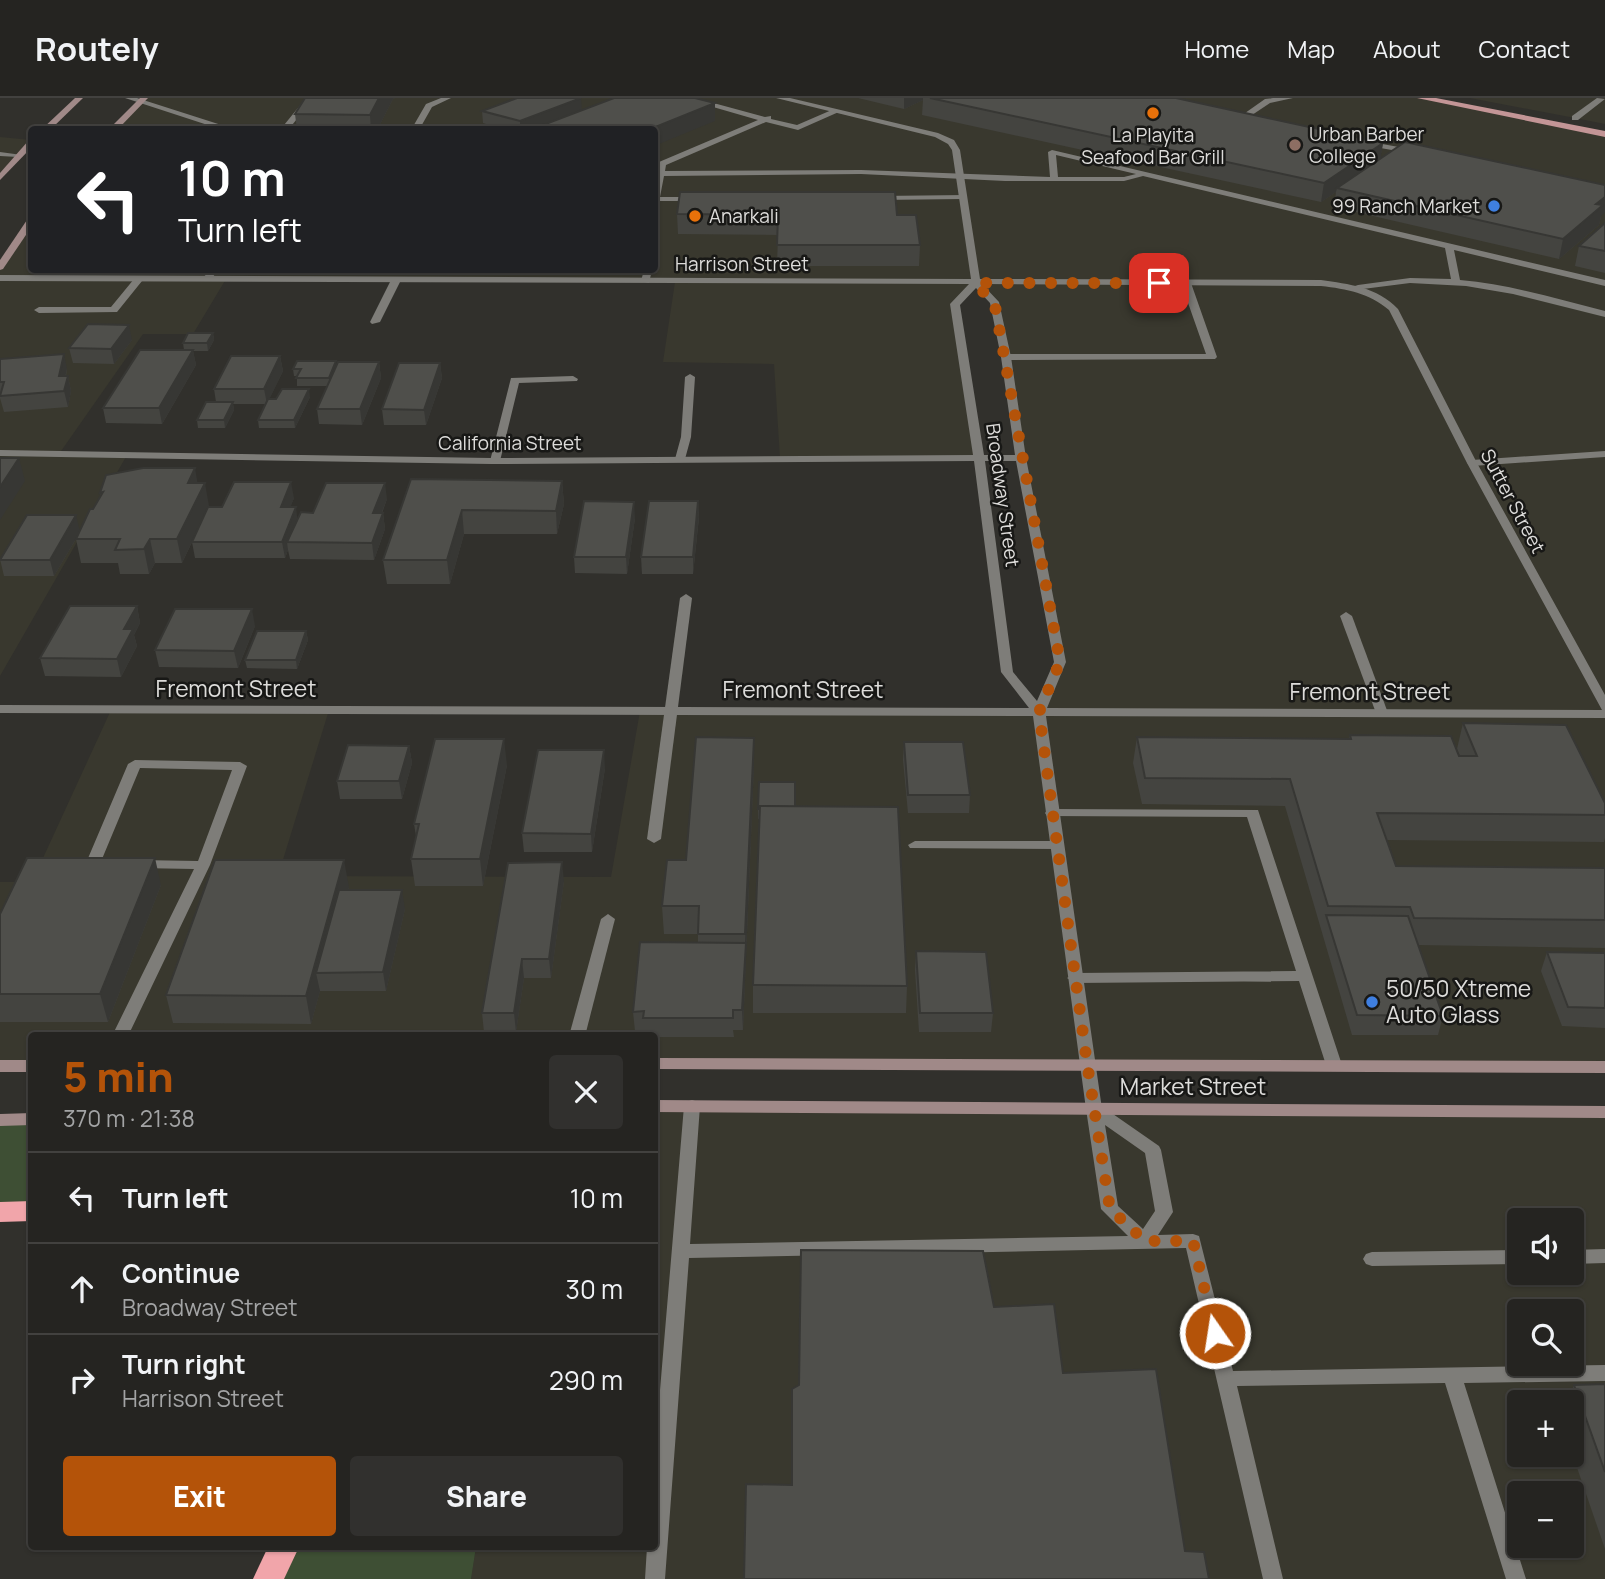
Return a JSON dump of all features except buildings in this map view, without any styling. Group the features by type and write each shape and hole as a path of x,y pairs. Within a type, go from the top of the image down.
{"highway":[{"path":"0,1212 28,1212"},
{"path":"268,1579 282,1550"}],"main road":[{"path":"49,126 79,98"},
{"path":"1422,98 1605,134"},
{"path":"1470,98 1605,124"},
{"path":"116,126 143,100"},
{"path":"0,178 28,146"},
{"path":"0,267 28,225"},
{"name":"Market Street","path":"658,1063 1087,1063 1605,1068"},
{"path":"0,1066 28,1066"},
{"name":"Market Street","path":"658,1106 1605,1112"},
{"path":"0,1120 28,1119"}],"street":[{"path":"129,98 143,100 221,126"},
{"path":"287,126 310,98"},
{"path":"417,126 429,106 447,98"},
{"path":"686,98 798,128 837,111"},
{"path":"780,98 837,111"},
{"path":"1267,123 1237,117 1268,100 1289,98"},
{"path":"1575,118 1602,98"},
{"name":"Broadway Street","path":"837,111 938,135 956,150 976,283 994,302 1006,357 1021,458 1060,662 1039,712 1007,673 979,458 955,303 976,283"},
{"path":"658,172 662,164 768,118"},
{"path":"1358,141 1424,154"},
{"path":"1054,178 1052,152 1605,283"},
{"path":"0,154 18,155"},
{"path":"658,174 861,172 1124,179 1145,175"},
{"path":"871,198 962,197"},
{"path":"658,199 709,199"},
{"path":"1449,247 1456,282"},
{"path":"207,279 212,273"},
{"path":"646,281 647,273"},
{"name":"Harrison Street","path":"0,278 137,281 396,279 1321,283 1358,288 1378,295 1393,309"},
{"path":"375,322 396,279"},
{"path":"1358,288 1416,280 1456,282 1498,288 1605,314"},
{"path":"39,310 114,310 137,281"},
{"path":"1006,357 1212,356 1186,283"},
{"name":"Sutter Street","path":"1393,309 1472,463 1605,707"},
{"path":"680,459 685,437 690,376"},
{"path":"495,461 515,380 573,379"},
{"name":"California Street","path":"0,453 495,461 1021,458"},
{"path":"1472,463 1605,454"},
{"path":"654,839 686,598"},
{"path":"1346,616 1382,713"},
{"name":"Fremont Street","path":"0,709 1605,714"},
{"path":"1039,712 1087,1063 1110,1209 1145,1241"},
{"path":"122,1032 203,865 240,766 135,764 93,863 203,865"},
{"path":"1052,813 1252,813 1334,1065"},
{"path":"915,845 1057,845"},
{"path":"578,1032 608,919"},
{"path":"1075,978 1305,976"},
{"path":"658,1540 692,1106"},
{"path":"1094,1109 1153,1150 1164,1212 1145,1241"},
{"path":"680,1251 1193,1241 1273,1579"},
{"path":"1584,1257 1605,1256"},
{"path":"1372,1259 1507,1257"},
{"path":"1226,1378 1605,1373"},
{"path":"1452,1375 1516,1579"},
{"path":"655,1579 657,1550"}],"shaded area":[{"path":"144,98 1431,98 1605,132 1605,1067 658,1063 658,1032 28,1032 28,1066 0,1066 0,882 32,882 111,710 329,710 278,876 611,877 640,711 1039,711 1060,662 994,302 976,283 955,304 979,458 780,458 774,364 663,362 675,282 226,279 193,334 143,334 59,454 127,455 0,676 0,267 28,224 28,273 658,273 658,126 115,126"},
{"path":"1470,98 1605,98 1605,124 1575,118"},
{"path":"0,137 28,140 28,144 0,178"},
{"path":"658,1106 1605,1112 1605,1579 471,1579 476,1550 658,1550"}],"green space":[{"path":"28,1119 28,1211 0,1212 0,1120"},
{"path":"282,1550 476,1550 471,1579 268,1579"}],"place":[{"name":"La Playita Seafood Bar Grill","path":"1153,113"},
{"name":"Urban Barber College","path":"1295,145"},
{"name":"99 Ranch Market","path":"1494,206"},
{"name":"Anarkali","path":"695,216"},
{"name":"50/50 Xtreme Auto Glass","path":"1372,1002"}],"route":[{"path":"1159,283 976,283 995,306 1060,662 1039,712 1087,1063 1110,1209 1145,1241 1193,1241 1215,1333"}]}
